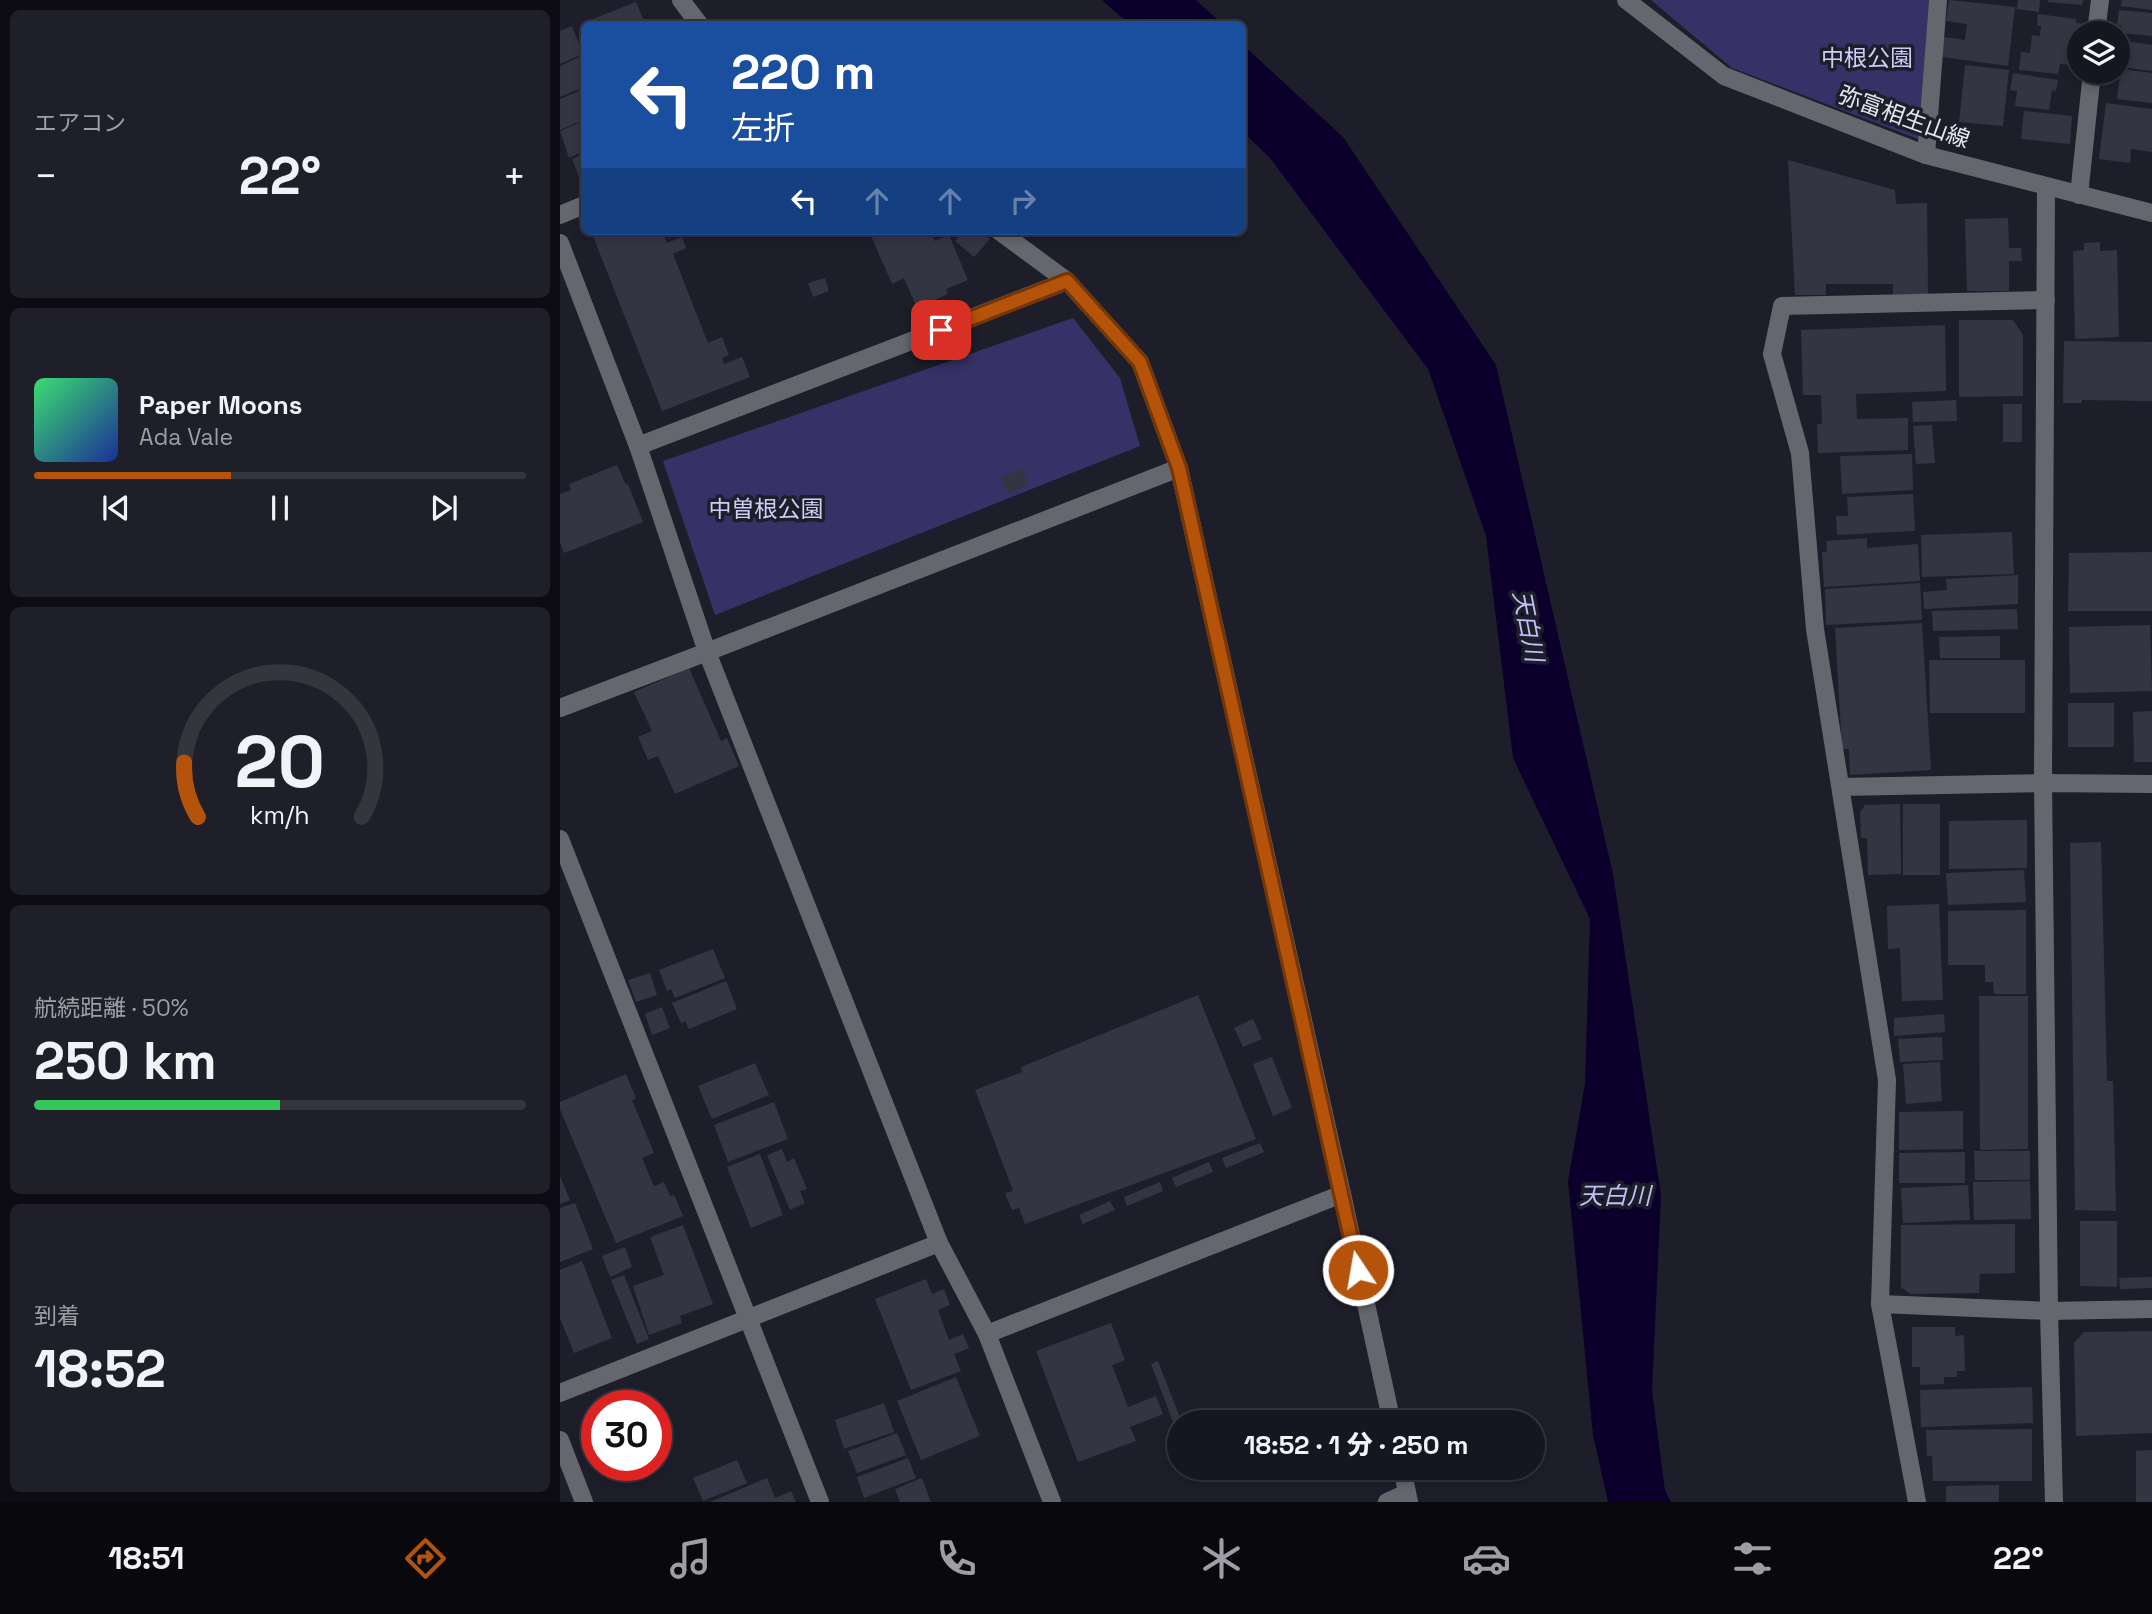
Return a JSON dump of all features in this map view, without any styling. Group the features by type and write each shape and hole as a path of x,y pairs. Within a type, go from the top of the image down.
{"street":[{"path":"681,0 697,21"},
{"name":"弥富相生山線","path":"1626,0 1724,76 1926,155 2152,214"},
{"path":"1926,155 1938,0"},
{"path":"2097,21 2100,0"},
{"path":"2079,195 2091,84"},
{"path":"2046,187 2043,783 2054,1502"},
{"path":"560,215 581,206"},
{"path":"1004,235 1067,281 1140,362 1179,468 1389,1410"},
{"path":"560,243 638,446 707,652 939,1243 987,1334 1052,1502"},
{"path":"638,446 1067,281"},
{"path":"1917,1502 1880,1304 1887,1080 1815,629 1800,453 1772,354 1782,306 2046,300"},
{"path":"560,708 1179,468"},
{"path":"1841,787 2152,784"},
{"path":"560,839 820,1502"},
{"path":"987,1334 1342,1194"},
{"path":"560,1393 939,1243"},
{"path":"1880,1304 2049,1311 2152,1309"},
{"path":"560,1440 584,1502"},
{"path":"1387,1502 1408,1498 1404,1480"}],"green space":[{"name":"中根公園","path":"1651,0 1929,0 1918,139 1732,68"},
{"name":"中曽根公園","path":"1073,318 1120,378 1140,446 715,615 663,461"}],"water":[{"path":"1102,0 1196,0 1219,21 1126,21"},
{"name":"天白川","path":"1246,48 1343,137 1496,365 1613,874 1661,1195 1652,1391 1665,1491 1671,1502 1608,1502 1593,1435 1568,1181 1585,1084 1590,919 1513,758 1486,536 1428,369 1270,158 1246,135"}],"building":[{"path":"1949,0 2015,7 2008,66 1942,57 1944,37 1965,40 1967,24 1946,21"},
{"path":"2018,0 2040,0 2039,12 2017,9"},
{"path":"2048,0 2083,0 2082,5"},
{"path":"2122,0 2152,0 2152,10 2121,6"},
{"path":"636,2 644,21 588,21"},
{"path":"2119,10 2152,13 2152,36 2130,34 2130,21 2118,21"},
{"path":"2038,14 2076,19 2067,21 2067,65 2060,64 2058,74 2019,70 2021,52 2030,53 2032,35 2040,36 2041,26 2037,26"},
{"path":"572,26 581,55 560,64 560,31"},
{"path":"2130,42 2152,45 2152,71 2130,68"},
{"path":"581,56 581,88 560,97 560,66"},
{"path":"1965,65 2009,70 2003,126 1959,122"},
{"path":"2130,70 2152,73 2152,103 2117,99 2119,84 2130,84"},
{"path":"2013,73 2058,80 2056,91 2052,90 2049,110 2015,106 2017,91 2010,90"},
{"path":"581,90 581,121 560,130 560,99"},
{"path":"2106,103 2152,109 2152,152 2131,149 2130,163 2099,159"},
{"path":"2024,111 2072,116 2070,144 2021,139"},
{"path":"581,122 581,152 569,158 560,131"},
{"path":"581,155 581,182 572,159"},
{"path":"1788,160 1895,190 1896,204 1927,203 1928,294 1893,294 1893,284 1826,284 1826,295 1795,295"},
{"path":"2008,218 2009,248 2021,248 2022,261 2009,261 2009,291 1967,291 1965,219"},
{"path":"593,235 664,235 667,243 682,237 686,248 673,254 708,343 722,337 729,355 722,358 724,364 742,357 750,377 662,411"},
{"path":"871,235 932,235 935,241 949,235 968,280 946,289 948,294 917,308 904,278 892,284"},
{"path":"960,235 985,235 990,239 974,257 955,241"},
{"path":"2100,242 2100,251 2117,250 2119,337 2075,339 2073,251 2084,250 2084,243"},
{"path":"825,278 829,291 813,297 808,283"},
{"path":"1959,320 2013,320 2023,335 2023,396 1959,397"},
{"path":"1945,325 1946,391 1856,394 1857,419 1908,418 1908,450 1818,453 1817,424 1822,424 1821,395 1803,395 1801,330"},
{"path":"2064,341 2152,342 2152,401 2082,400 2082,403 2063,403"},
{"path":"1956,400 1957,421 1913,422 1912,402"},
{"path":"2003,404 2022,404 2022,442 2003,442"},
{"path":"1932,425 1935,463 1916,464 1913,426"},
{"path":"1912,454 1913,490 1842,494 1840,456"},
{"path":"617,465 626,485 628,484 643,522 564,553 560,542 560,494 571,490 569,484"},
{"path":"1022,469 1029,485 1008,493 1001,477"},
{"path":"1913,494 1915,531 1837,535 1836,516 1848,516 1847,497"},
{"path":"2012,532 2014,574 1922,577 1921,535"},
{"path":"1867,538 1867,548 1918,544 1920,581 1824,587 1822,552 1827,552 1826,541"},
{"path":"2152,552 2152,611 2068,611 2069,553"},
{"path":"2018,575 2018,604 1924,609 1923,592 1947,590 1946,579"},
{"path":"1920,583 1922,620 1826,625 1825,589"},
{"path":"2017,609 2018,629 1933,631 1932,611"},
{"path":"1922,623 1931,770 1850,775 1849,749 1842,749 1835,628"},
{"path":"2150,625 2152,691 2070,693 2069,627"},
{"path":"2000,636 2000,658 1940,658 1939,637"},
{"path":"1929,660 2025,660 2025,713 1930,713"},
{"path":"689,668 721,741 727,738 739,766 675,794 658,756 648,760 638,737 652,731 634,692"},
{"path":"2068,703 2114,703 2114,747 2068,747"},
{"path":"2152,711 2152,762 2134,762 2133,712"},
{"path":"1900,804 1901,874 1868,875 1867,838 1861,838 1860,812 1865,805"},
{"path":"1903,804 1940,804 1940,875 1903,875"},
{"path":"2027,820 2027,868 1949,869 1949,821"},
{"path":"2101,842 2107,1081 2113,1081 2116,1211 2075,1210 2070,843"},
{"path":"2024,870 2026,902 1948,905 1946,873"},
{"path":"1939,904 1943,1000 1902,1001 1900,948 1888,949 1887,906"},
{"path":"2026,910 2026,994 1994,994 1993,982 1985,982 1985,965 1948,965 1948,911"},
{"path":"713,949 725,978 675,998 671,989 667,991 659,970"},
{"path":"650,973 657,995 636,1002 628,980"},
{"path":"726,981 737,1009 689,1029 685,1021 681,1023 672,1003"},
{"path":"1198,995 1256,1139 1025,1224 1019,1208 1012,1210 1005,1193 1013,1191 975,1090 1022,1072 1021,1067"},
{"path":"1979,996 2028,996 2028,1149 1980,1150"},
{"path":"662,1007 670,1028 652,1035 645,1014"},
{"path":"1944,1014 1945,1032 1894,1036 1894,1018"},
{"path":"1253,1019 1262,1039 1243,1047 1234,1028"},
{"path":"1942,1037 1943,1060 1900,1062 1898,1039"},
{"path":"1272,1057 1292,1108 1273,1116 1253,1064"},
{"path":"1940,1062 1942,1101 1906,1104 1903,1064"},
{"path":"755,1063 769,1095 712,1119 698,1086"},
{"path":"626,1074 636,1098 632,1100 654,1153 642,1158 654,1186 664,1182 670,1196 674,1195 683,1216 616,1243 560,1109 560,1102"},
{"path":"774,1102 788,1139 728,1162 714,1125"},
{"path":"1963,1111 1963,1149 1899,1150 1899,1112"},
{"path":"1260,1143 1264,1152 1226,1168 1222,1158"},
{"path":"782,1149 787,1162 794,1158 807,1189 800,1191 805,1203 790,1210 767,1155"},
{"path":"1974,1151 2030,1151 2030,1180 1975,1180"},
{"path":"1965,1152 1965,1183 1899,1183 1899,1153"},
{"path":"760,1154 783,1215 751,1228 727,1167"},
{"path":"1209,1162 1213,1172 1176,1187 1172,1178"},
{"path":"560,1176 570,1200 560,1204"},
{"path":"2030,1181 2031,1219 1974,1220 1973,1182"},
{"path":"1160,1182 1163,1191 1127,1206 1124,1197"},
{"path":"1968,1185 1970,1220 1903,1223 1901,1188"},
{"path":"1110,1201 1115,1210 1083,1224 1079,1215"},
{"path":"575,1203 593,1249 560,1262 560,1208"},
{"path":"2080,1221 2117,1221 2117,1287 2080,1286"},
{"path":"2015,1224 2015,1273 1980,1274 1979,1293 1910,1294 1901,1287 1901,1225"},
{"path":"683,1225 713,1304 680,1316 682,1323 649,1335 633,1286 664,1275 650,1237"},
{"path":"625,1247 632,1267 610,1277 602,1256"},
{"path":"582,1261 612,1338 574,1353 560,1318 560,1270"},
{"path":"624,1275 649,1339 637,1344 611,1280"},
{"path":"2152,1277 2152,1288 2120,1289 2119,1278"},
{"path":"926,1279 932,1294 944,1289 950,1305 938,1310 949,1340 963,1334 969,1348 954,1354 961,1371 911,1390 875,1299"},
{"path":"1111,1323 1125,1360 1112,1365 1128,1407 1156,1396 1163,1414 1130,1427 1136,1441 1078,1462 1036,1351"},
{"path":"1912,1327 1955,1327 1955,1336 1964,1335 1965,1371 1957,1371 1957,1377 1944,1377 1944,1384 1920,1385 1920,1367 1912,1367"},
{"path":"2152,1331 2152,1433 2076,1436 2074,1343 2084,1332"},
{"path":"1158,1361 1177,1410 1169,1410 1151,1364"},
{"path":"956,1377 980,1436 921,1460 897,1401"},
{"path":"2032,1387 2033,1423 1921,1427 1920,1390"},
{"path":"884,1403 894,1432 844,1449 835,1420"},
{"path":"2032,1429 2032,1481 1933,1481 1932,1456 1927,1456 1926,1430"},
{"path":"897,1433 906,1455 857,1473 848,1451"},
{"path":"2152,1450 2152,1502 2136,1502 2136,1451"},
{"path":"908,1458 916,1478 864,1498 857,1477"},
{"path":"737,1460 747,1483 703,1501 693,1478"},
{"path":"767,1478 775,1498 791,1491 796,1502 710,1502"},
{"path":"922,1478 931,1502 900,1502 895,1489"},
{"path":"1999,1485 1999,1502 1946,1502 1946,1486"}],"route":[{"path":"941,330 1067,281 1140,362 1179,468 1358,1270"}]}
